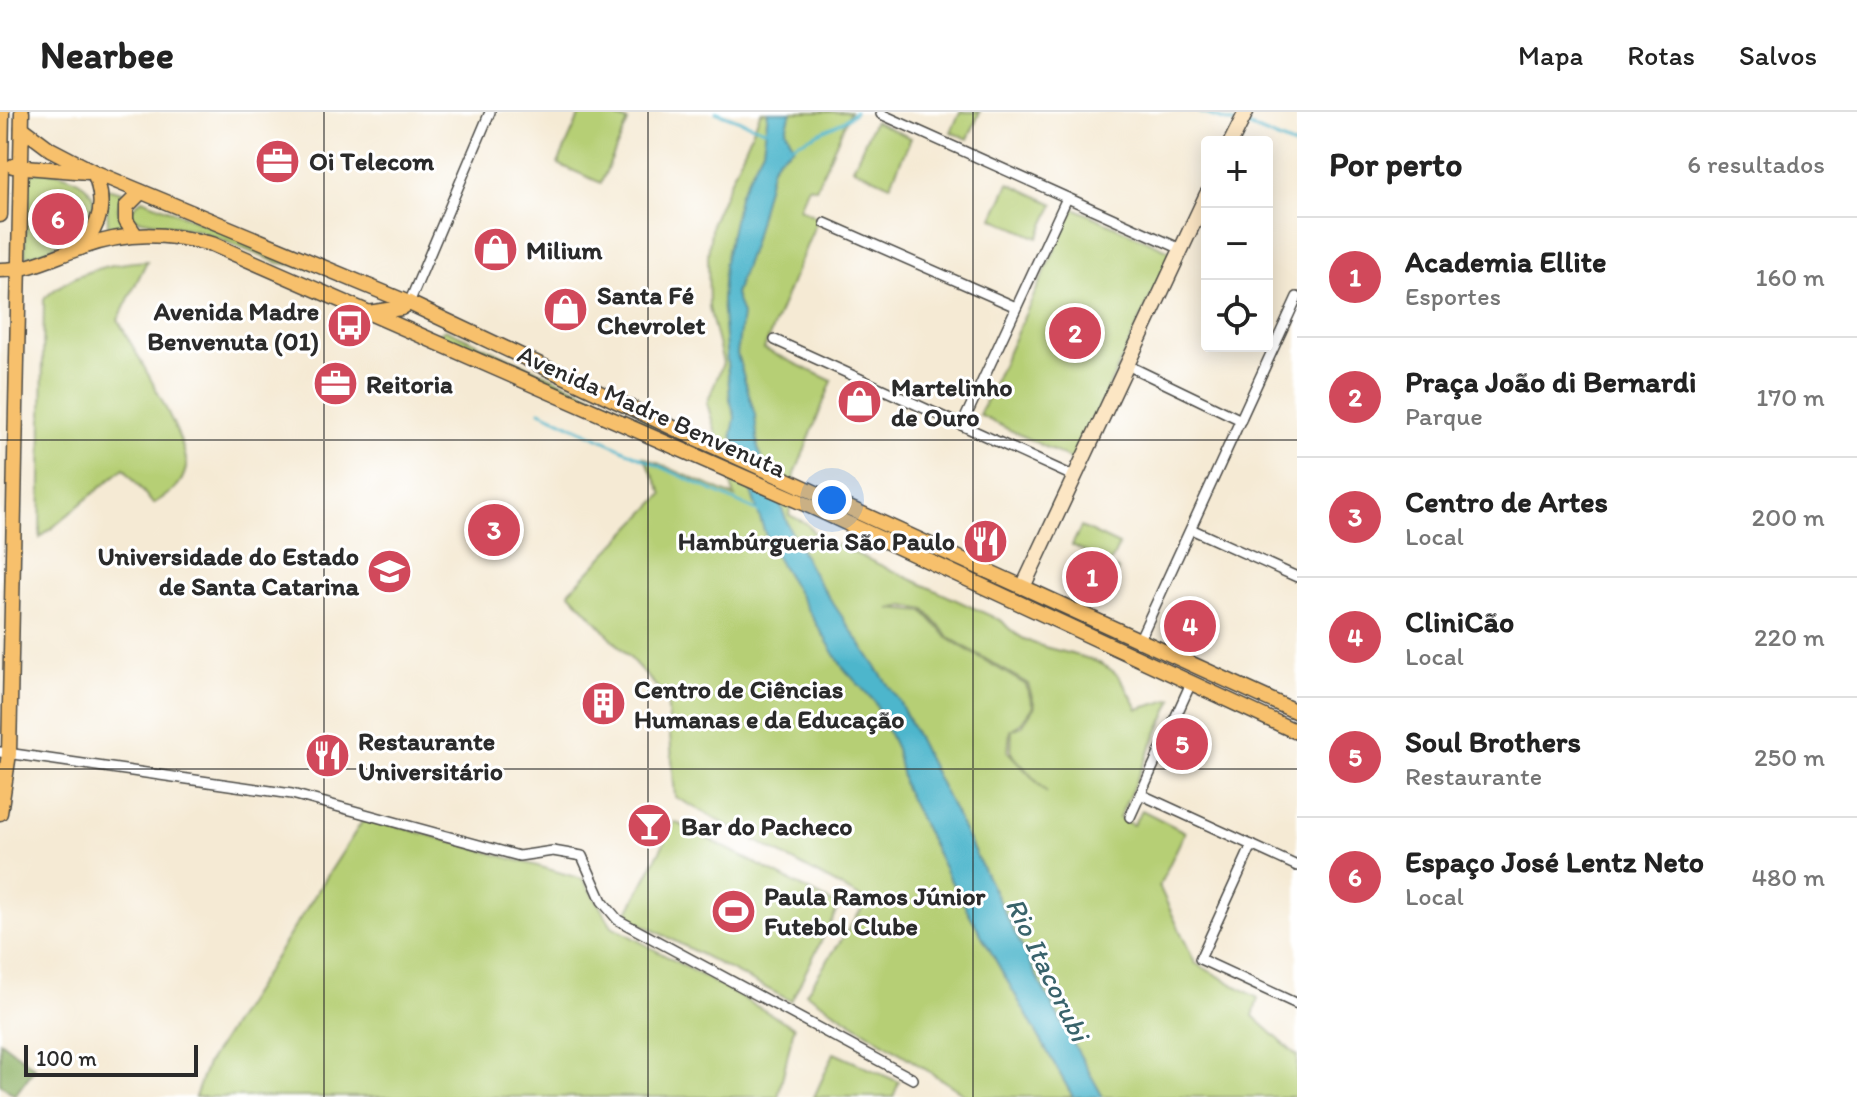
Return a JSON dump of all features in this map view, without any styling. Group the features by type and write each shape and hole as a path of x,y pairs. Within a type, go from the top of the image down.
{"main road":[{"path":"0,813 22,112"},
{"path":"0,215 2,117"},
{"name":"Avenida Madre Benvenuta","path":"22,128 50,149 94,172 409,303 733,455 1297,712"},
{"name":"Avenida Madre Benvenuta","path":"0,162 20,167 94,172"},
{"path":"80,248 91,236 102,204 94,172"},
{"path":"134,233 125,214 129,201 141,192"},
{"name":"Avenida Madre Benvenuta","path":"0,270 18,270 134,233 171,234 212,244 812,507 1297,732"},
{"path":"367,313 401,308 409,303"},
{"path":"431,341 436,332 451,322"},
{"path":"1015,602 1023,587"}],"street":[{"path":"409,303 490,112"},
{"path":"881,114 1181,249"},
{"path":"962,425 1067,198"},
{"path":"1023,587 1201,207"},
{"path":"825,223 1016,307"},
{"path":"1132,656 1296,301"},
{"path":"775,340 1075,477"},
{"path":"1127,365 1241,420"},
{"path":"1191,529 1297,577"},
{"path":"1130,817 1191,683"},
{"path":"4,753 292,794 519,856 553,851 582,856 602,901 618,920 913,1079"},
{"path":"1140,794 1297,866"},
{"path":"1252,845 1200,959 1297,1004"}],"green space":[{"path":"581,112 606,112 628,122 601,183 558,164"},
{"path":"761,112 850,112 816,188 808,186 799,208 818,218 764,349 832,381 795,474 789,515 806,523 817,536 1002,621 1027,640 1101,664 1121,680 1138,709 1173,699 1119,818 1133,825 1142,810 1185,832 1159,886 1195,963 1258,998 1253,1016 1297,1056 1297,1097 969,1097 806,993 867,901 675,797 667,698 569,592 663,494 644,457 735,497 724,461 438,334 445,329 722,454 707,403 723,363 709,308 708,256 712,222","holes":["905,606 925,610 950,638 1028,684 1035,706 1022,726 1012,730 1011,753 1047,793 1008,752 1010,730 1020,724 1033,706 1026,685 949,639 924,612 890,609"]},
{"path":"960,112 980,112 968,139 951,132"},
{"path":"874,121 911,138 890,185 853,168"},
{"path":"41,170 74,179 85,186 92,194 94,204 81,226 65,239 46,250 25,256 27,175"},
{"path":"1009,183 1054,204 1038,238 993,218"},
{"path":"106,188 123,192 118,209 125,225 108,226"},
{"path":"142,199 316,268 279,263 200,231 136,219 130,211"},
{"path":"1074,208 1172,252 1074,461 979,415"},
{"path":"147,261 118,320 180,439 185,456 184,475 174,489 153,504 124,468 40,538 44,299 66,282 91,271"},
{"path":"1081,527 1119,545 1110,564 1072,545"},
{"path":"1081,553 1118,570 1104,602 1067,584"},
{"path":"365,817 583,879 612,926 794,1027 778,1097 195,1097 207,1064"},
{"name":"Paula Ramos Júnior Futebol Clube","path":"675,822 839,906 791,1001 626,916"},
{"path":"0,1041 35,1068 15,1095 0,1084"},
{"path":"834,1053 899,1082 893,1097 814,1097"}],"water":[{"path":"768,112 791,112 786,130 794,147 778,158 772,167 753,243 735,294 742,315 737,354 755,415 758,448 791,532 814,575 899,701 1038,979 1103,1097 1073,1097 948,876 904,787 896,749 874,701 843,668 769,545 732,435 735,417 730,399 722,300 724,265 740,193 763,149"}],"waterway":[{"path":"716,112 765,130"},
{"path":"791,146 842,122 855,112"},
{"path":"1199,112 1234,123"},
{"path":"1245,125 1297,147"},
{"path":"540,411 761,513"}],"place":[{"name":"Oi Telecom","path":"278,161"},
{"name":"Espaço José Lentz Neto","path":"58,219"},
{"name":"Milium","path":"495,250"},
{"name":"Santa Fé Chevrolet","path":"566,310"},
{"name":"Avenida Madre Benvenuta (01)","path":"350,326"},
{"name":"Praça João di Bernardi","path":"1075,333"},
{"name":"Reitoria","path":"335,384"},
{"name":"Martelinho de Ouro","path":"860,402"},
{"name":"Centro de Artes","path":"494,530"},
{"name":"Hambúrgueria São Paulo","path":"986,541"},
{"name":"Universidade do Estado de Santa Catarina","path":"390,571"},
{"name":"Academia Ellite","path":"1092,577"},
{"name":"CliniCão","path":"1190,626"},
{"name":"Centro de Ciências Humanas e da Educação","path":"603,704"},
{"name":"Soul Brothers","path":"1182,744"},
{"name":"Restaurante Universitário","path":"327,756"},
{"name":"Bar do Pacheco","path":"650,826"},
{"name":"Paula Ramos Júnior Futebol Clube","path":"733,911"}],"water label":[{"name":"Rio Itacorubi","path":"1048,969"}]}
